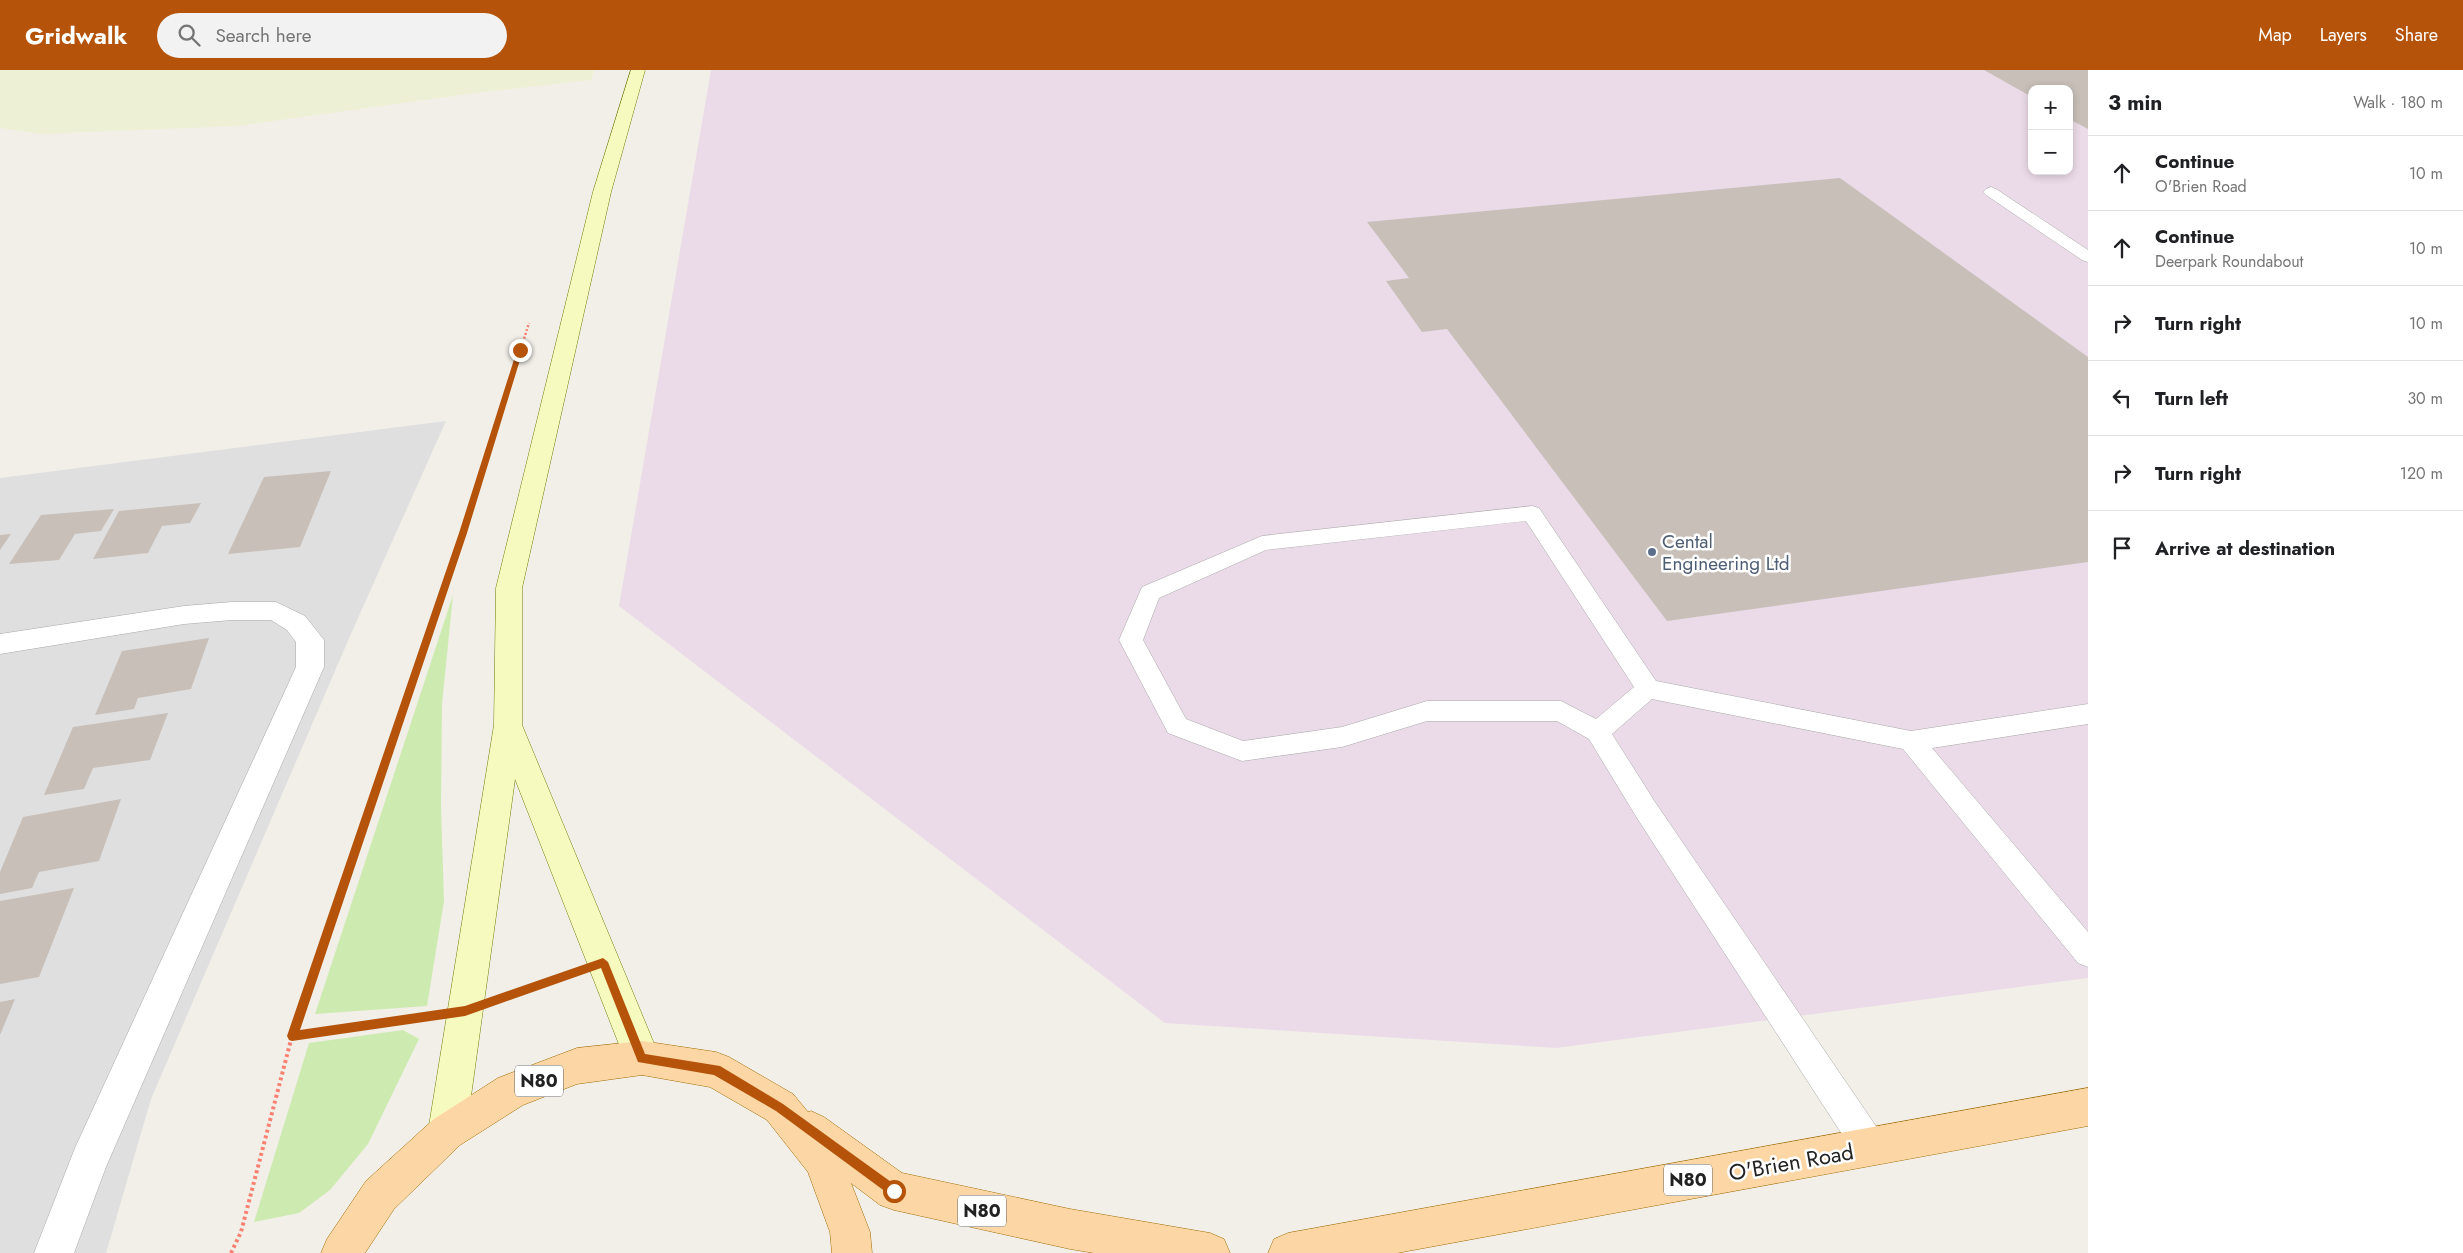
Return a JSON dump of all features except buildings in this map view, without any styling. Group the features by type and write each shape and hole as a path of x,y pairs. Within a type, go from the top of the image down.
{"main road":[{"path":"447,1132 508,725 508,588 602,192 638,70"},
{"path":"508,725 642,1058"},
{"name":"N80","path":"341,1253 380,1195 447,1132 519,1088 577,1066 642,1058 716,1070 780,1107 894,1191 1070,1230 1210,1253"},
{"name":"N80","path":"780,1107 824,1160 850,1232 852,1253"},
{"name":"O'Brien Road","path":"1288,1253 2088,1107"}],"street":[{"path":"0,644 184,615 232,611 276,611 296,623 310,640 310,667 89,1162 54,1253"}],"lane":[{"path":"1991,192 2088,257"},
{"path":"1870,1147 1646,810 1598,732 1561,711 1427,711 1342,737 1242,751 1177,726 1131,640 1150,593 1262,544 1532,513 1648,689 1912,741 2088,714"},
{"path":"1598,732 1648,689"},
{"path":"1912,741 2088,954"}],"path":[{"path":"231,1253 241,1232 292,1036 463,533 532,314"},
{"path":"292,1036 465,1011 603,962"}],"shaded area":[{"path":"711,70 2088,70 2088,978 1556,1048 1165,1023 619,606"},
{"path":"446,421 350,636 151,1099 106,1253 0,1253 0,478"}],"green space":[{"path":"0,70 594,70 591,80 475,93 238,126 40,134 0,128"},
{"path":"453,595 442,704 441,807 444,901 427,1006 315,1014"},
{"path":"403,1030 419,1039 368,1144 330,1190 299,1213 254,1222 309,1043"}],"place":[{"name":"Cental Engineering Ltd","path":"1652,552"}],"route":[{"path":"520,350 463,533 292,1036 465,1011 603,962 642,1058 716,1070 780,1107 894,1191"}]}
